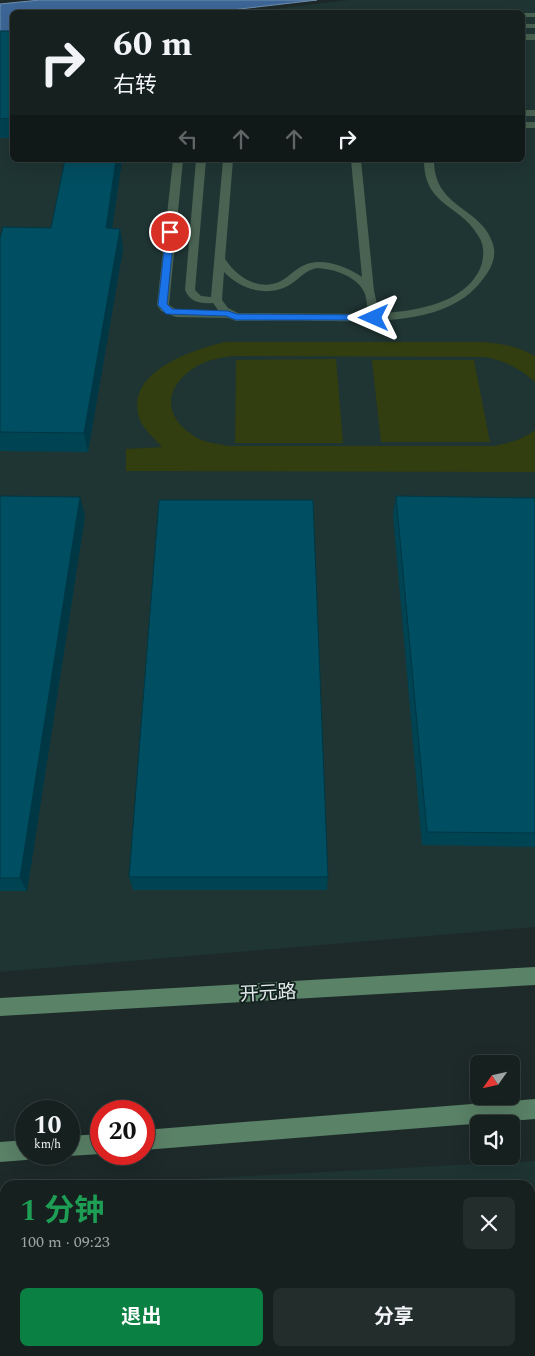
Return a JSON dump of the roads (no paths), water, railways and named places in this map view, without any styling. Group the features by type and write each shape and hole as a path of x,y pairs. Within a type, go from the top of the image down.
{"main road":[{"name":"开元路","path":"0,1007 535,976"},
{"path":"155,1139 535,1109"},
{"path":"0,1152 15,1151"}],"lane":[{"path":"178,162 163,305 165,309 176,313 228,314 236,317 374,318 428,310 444,304 470,288 481,277 488,263 490,248 482,233 431,184 428,173 429,162"},
{"path":"201,162 190,290 191,295 195,298 216,300"},
{"path":"228,162 216,300 220,307 228,314"},
{"path":"356,162 369,291 374,318"},
{"path":"220,260 232,276 255,287 277,287 286,283 303,269 324,264 336,267 356,278 369,291"}],"water":[{"path":"40,0 317,0 231,10 10,10 10,37 0,39 0,4"}]}
